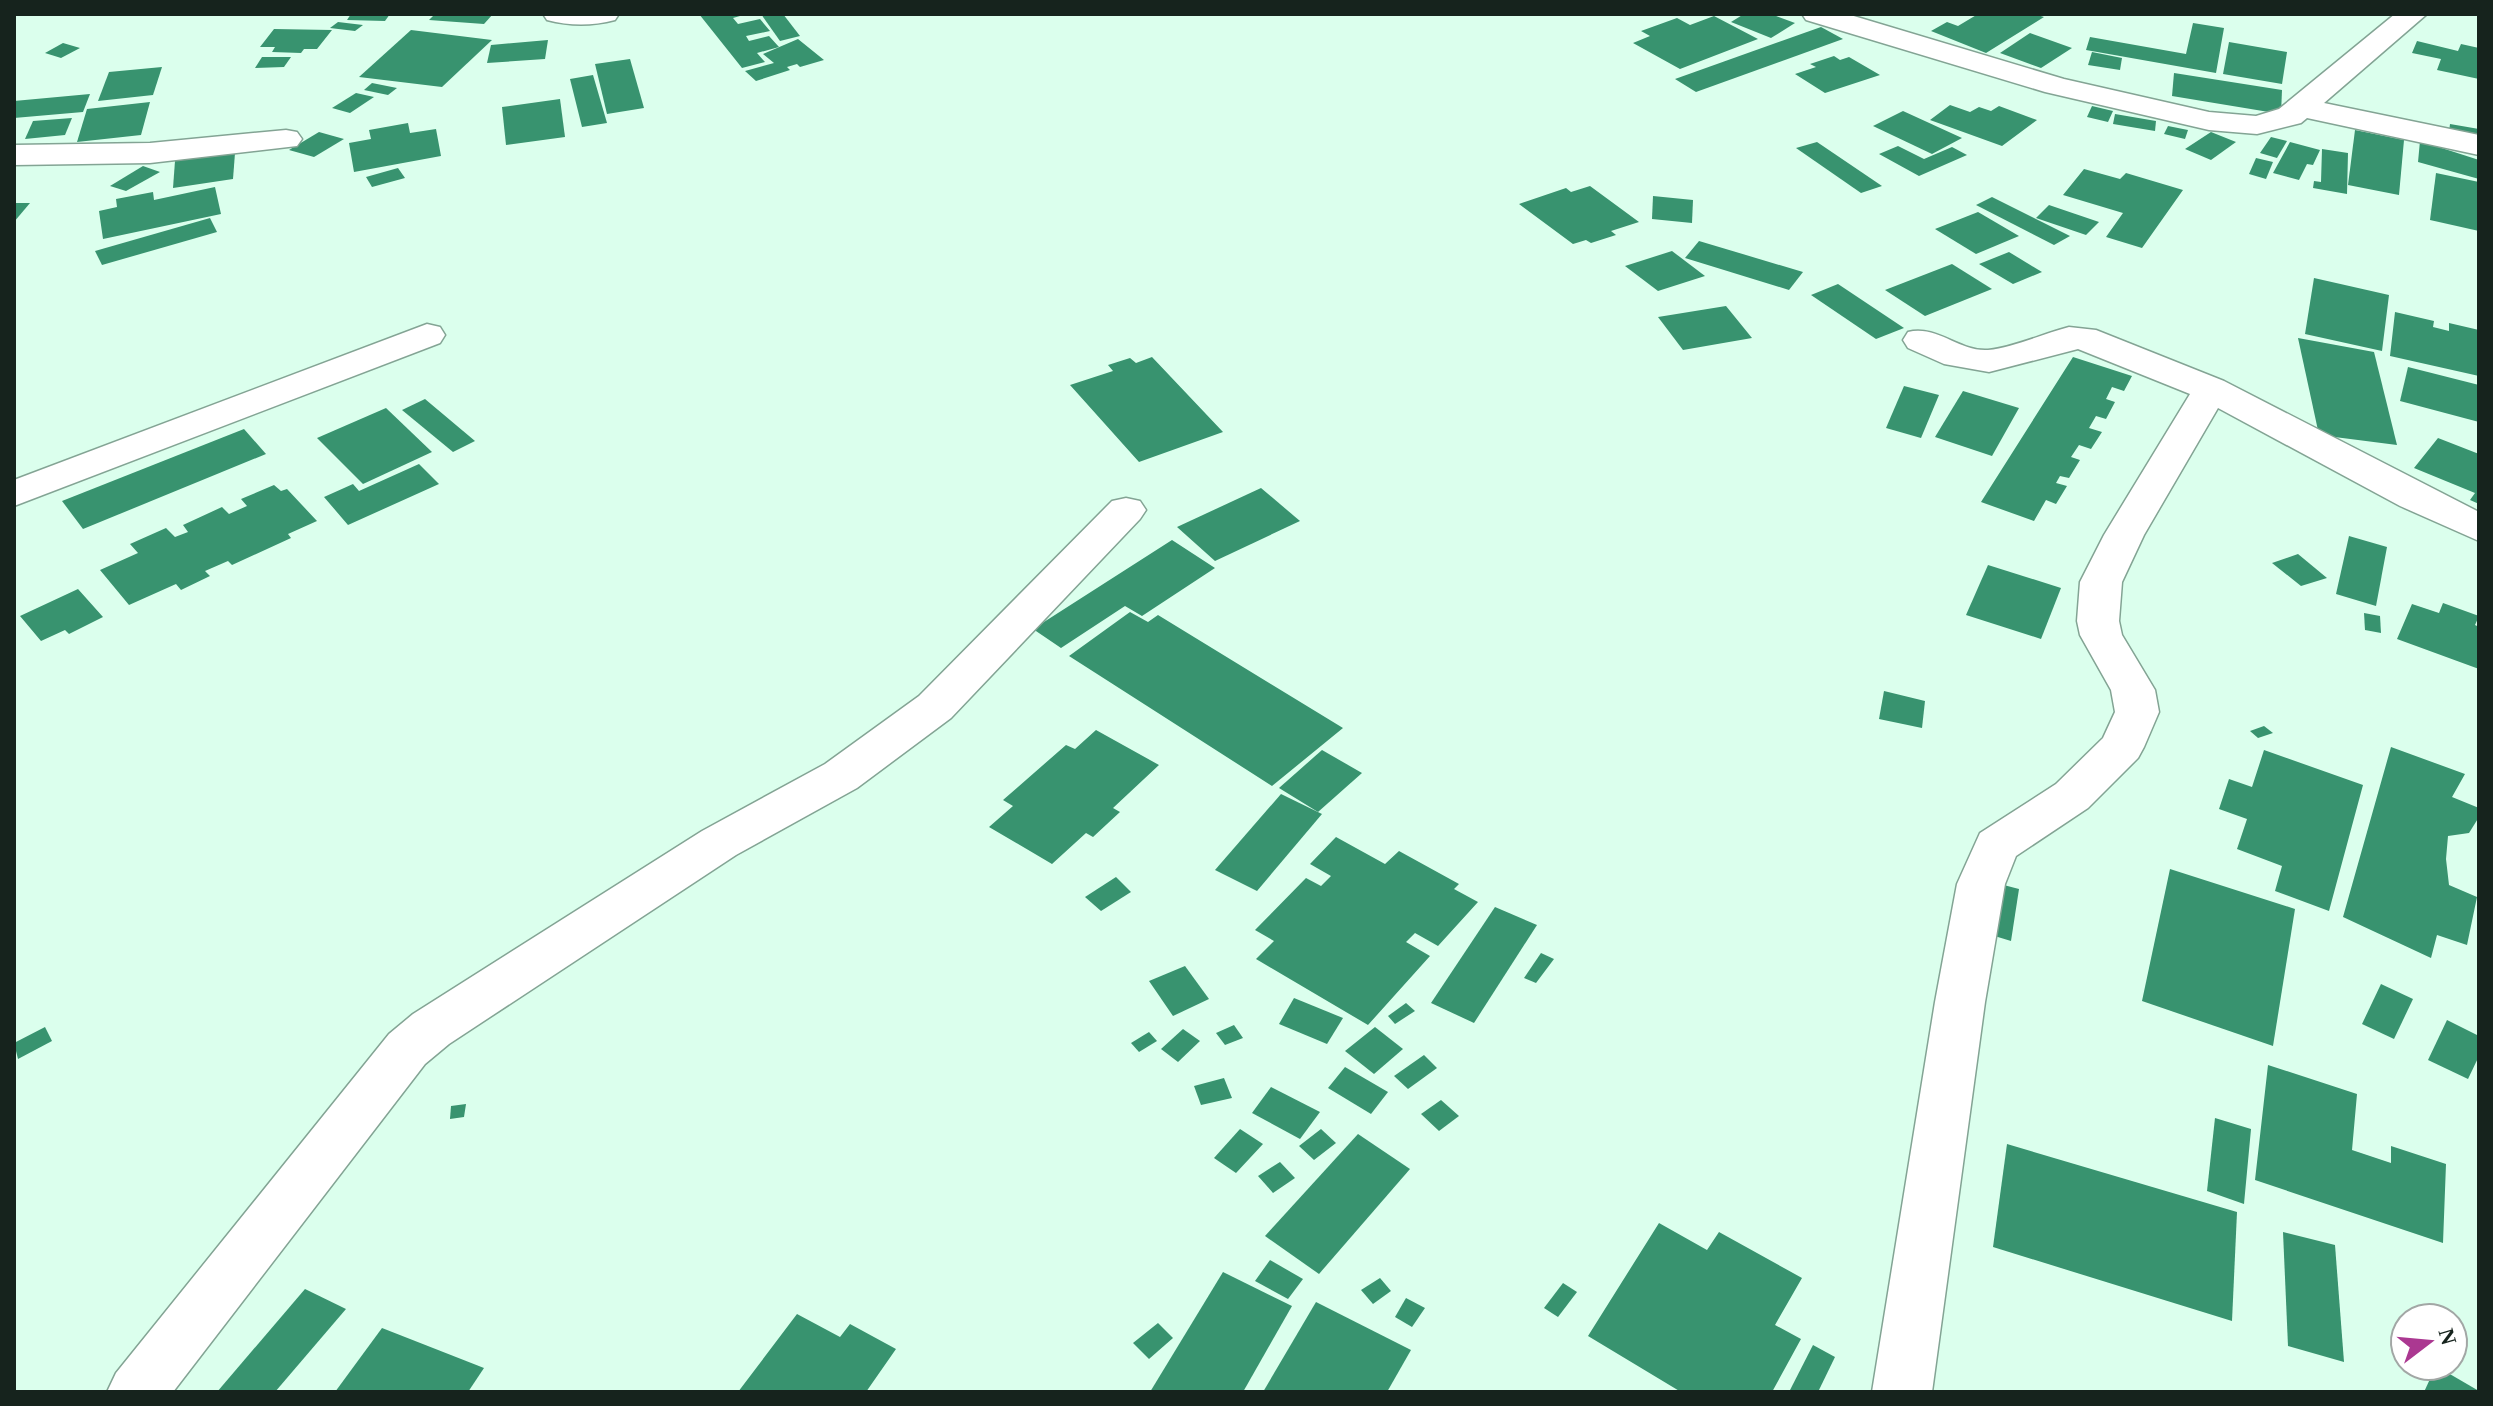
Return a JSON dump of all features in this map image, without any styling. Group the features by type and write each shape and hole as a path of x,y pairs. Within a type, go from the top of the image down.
{"street":[{"path":"557,14 564,17 605,14"},
{"path":"1816,14 2056,86 2209,121 2271,123 2290,116 2413,14"},
{"path":"2299,107 2479,145"},
{"path":"14,155 177,151 286,139"},
{"path":"14,494 427,335"},
{"path":"1921,340 1957,356 1989,361 2069,338 2083,338 2211,389 2414,497 2479,528"},
{"path":"1902,1392 1960,1002 1981,884 1997,845 2072,796 2122,747 2137,712 2133,690 2101,635 2101,582 2124,535 2211,389"},
{"path":"137,1392 407,1049 431,1029 719,843 841,776 935,707 1126,510"}],"building":[{"path":"351,14 390,14 385,21 347,20"},
{"path":"435,14 493,14 484,24 429,20"},
{"path":"699,14 747,14 733,18 738,24 760,19 770,31 746,36 749,41 769,36 779,47 757,53 765,62 742,68"},
{"path":"761,14 783,14 800,36 780,41"},
{"path":"1744,14 1771,14 1795,23 1771,38 1731,22"},
{"path":"1978,14 2034,14 2044,17 1986,53 1931,31 1947,22 1958,26"},
{"path":"1714,16 1758,39 1680,69 1633,43 1650,36 1641,31 1677,18 1690,25"},
{"path":"338,22 363,25 355,31 330,28"},
{"path":"2193,23 2224,28 2216,73 2086,50 2090,37 2186,54"},
{"path":"1821,27 1843,39 1696,92 1675,79"},
{"path":"274,29 332,30 317,49 304,49 301,53 272,52 275,47 260,47"},
{"path":"411,30 492,40 442,87 359,77"},
{"path":"2030,33 2072,48 2041,68 2000,53"},
{"path":"798,39 824,60 800,67 797,64 787,67 790,70 756,81 745,71 774,63 763,54"},
{"path":"548,40 545,59 487,63 491,45"},
{"path":"2417,41 2458,51 2461,44 2479,48 2479,79 2437,70 2441,59 2412,53"},
{"path":"2229,42 2287,52 2282,84 2223,74"},
{"path":"63,43 80,48 61,58 45,53"},
{"path":"2092,52 2122,58 2120,70 2088,65"},
{"path":"1834,56 1840,60 1849,57 1880,75 1825,93 1795,74 1816,67 1810,64"},
{"path":"262,57 291,57 284,67 255,68"},
{"path":"630,59 644,108 607,114 595,64"},
{"path":"162,67 153,95 98,101 109,72"},
{"path":"2174,73 2282,90 2281,114 2172,96"},
{"path":"593,75 607,123 582,127 570,79"},
{"path":"372,83 397,88 388,95 364,90"},
{"path":"356,93 374,97 350,113 332,108"},
{"path":"90,94 83,112 14,118 14,101"},
{"path":"560,99 565,137 506,145 502,107"},
{"path":"150,102 141,135 77,142 87,109"},
{"path":"1950,105 1970,112 1979,107 1991,111 1999,106 2037,120 2002,146 1930,120"},
{"path":"2092,106 2113,111 2108,122 2087,117"},
{"path":"1903,111 1962,138 1932,154 1873,126"},
{"path":"2115,114 2156,121 2155,131 2113,124"},
{"path":"72,118 65,135 25,139 33,121"},
{"path":"408,123 410,133 436,129 441,156 354,172 349,143 371,139 369,130"},
{"path":"2450,124 2479,129 2479,138 2449,132"},
{"path":"2168,126 2188,130 2185,139 2164,134"},
{"path":"2355,130 2404,140 2399,195 2348,185"},
{"path":"319,132 344,139 314,157 289,150"},
{"path":"2211,132 2236,142 2211,160 2185,149"},
{"path":"2271,137 2287,141 2277,158 2260,153"},
{"path":"2420,141 2479,160 2479,179 2418,162"},
{"path":"1817,142 1882,186 1861,193 1796,148"},
{"path":"2290,142 2320,150 2313,165 2307,164 2299,180 2273,173"},
{"path":"1898,146 1924,159 1952,147 1967,155 1919,176 1879,154"},
{"path":"2322,149 2348,153 2347,194 2313,188 2314,181 2321,182"},
{"path":"235,153 233,179 173,188 175,161"},
{"path":"2256,158 2273,162 2266,179 2249,174"},
{"path":"143,166 160,172 126,191 110,186"},
{"path":"398,168 405,178 372,187 366,177"},
{"path":"2084,169 2120,179 2126,173 2183,190 2142,248 2106,237 2123,213 2063,195"},
{"path":"2436,173 2479,182 2479,231 2430,220"},
{"path":"1590,186 1639,222 1611,231 1616,235 1591,243 1586,240 1573,244 1519,204 1566,188 1571,192"},
{"path":"215,187 221,214 103,239 99,211 117,207 116,199 153,192 154,200"},
{"path":"1653,196 1693,200 1692,223 1652,219"},
{"path":"1992,197 2070,236 2054,245 1976,205"},
{"path":"14,203 30,203 14,222"},
{"path":"2049,205 2099,222 2086,235 2036,218"},
{"path":"1978,212 2019,236 1976,254 1935,229"},
{"path":"210,218 217,232 102,265 95,251"},
{"path":"1699,241 1803,272 1789,290 1685,258"},
{"path":"1672,251 1705,276 1658,291 1625,266"},
{"path":"2009,252 2042,272 2013,284 1979,264"},
{"path":"1952,264 1992,289 1925,316 1885,290"},
{"path":"2314,278 2389,295 2382,351 2305,334"},
{"path":"1838,284 1904,328 1876,339 1811,295"},
{"path":"1726,306 1752,338 1683,350 1658,317"},
{"path":"2395,312 2434,321 2433,327 2449,331 2449,323 2479,330 2479,376 2390,356"},
{"path":"2298,338 2374,352 2397,445 2319,435"},
{"path":"1152,357 1223,432 1139,462 1070,385 1113,371 1108,365 1130,358 1136,363"},
{"path":"2073,357 2132,376 2124,391 2112,387 2106,399 2115,402 2106,419 2096,416 2089,428 2102,432 2091,449 2079,445 2071,457 2080,460 2069,478 2060,476 2056,483 2067,486 2056,504 2046,500 2034,521 1981,502"},
{"path":"2408,367 2479,385 2479,422 2400,401"},
{"path":"1904,386 1939,395 1921,438 1886,428"},
{"path":"1963,391 2019,408 1992,456 1935,437"},
{"path":"425,399 475,441 453,452 402,410"},
{"path":"386,408 432,452 363,484 317,438"},
{"path":"244,429 266,454 83,529 62,501"},
{"path":"2438,438 2479,454 2479,504 2470,500 2475,493 2414,468"},
{"path":"419,464 439,484 348,525 324,497 353,484 359,491"},
{"path":"274,485 281,491 287,489 317,521 288,534 291,538 232,565 228,561 205,571 210,576 181,590 176,584 129,605 100,570 138,553 130,544 166,528 175,537 188,532 183,525 222,507 229,514 247,506 241,499"},
{"path":"1261,488 1300,521 1215,561 1177,527"},
{"path":"2349,536 2387,547 2376,606 2336,594"},
{"path":"1172,540 1215,568 1142,616 1125,606 1061,648 1033,629"},
{"path":"2298,554 2327,578 2301,586 2272,563"},
{"path":"1988,565 2061,588 2041,639 1966,615"},
{"path":"78,589 103,617 69,634 65,630 41,641 20,616"},
{"path":"2443,603 2479,616 2475,625 2479,627 2479,669 2397,639 2412,604 2439,613"},
{"path":"1130,612 1148,622 1158,615 1343,728 1272,786 1069,656"},
{"path":"2364,613 2380,616 2381,633 2365,630"},
{"path":"1884,691 1925,701 1922,728 1879,719"},
{"path":"2264,726 2273,733 2258,738 2250,731"},
{"path":"1096,730 1159,765 1113,808 1120,812 1093,837 1086,833 1052,864 989,827 1013,806 1003,800 1066,745 1075,749"},
{"path":"2391,747 2465,774 2452,797 2479,808 2479,817 2469,833 2448,836 2446,859 2449,885 2477,897 2467,945 2437,935 2431,958 2343,917"},
{"path":"1322,750 1362,773 1318,812 1279,788"},
{"path":"2264,750 2363,785 2329,911 2275,891 2282,866 2237,849 2247,819 2219,809 2229,779 2252,787"},
{"path":"1281,794 1322,814 1257,891 1215,870"},
{"path":"1336,837 1385,864 1399,851 1459,884 1454,889 1478,902 1438,946 1415,933 1406,942 1430,956 1368,1025 1256,959 1274,941 1255,930 1306,878 1321,886 1331,876 1310,864"},
{"path":"2170,869 2295,909 2273,1046 2142,1001"},
{"path":"1116,877 1131,892 1101,911 1085,897"},
{"path":"1996,883 2019,889 2011,941 1988,934"},
{"path":"1495,907 1537,925 1474,1023 1431,1003"},
{"path":"1541,953 1554,959 1536,983 1524,978"},
{"path":"1185,966 1209,999 1173,1016 1149,981"},
{"path":"2381,984 2413,999 2394,1039 2362,1024"},
{"path":"1294,998 1343,1018 1327,1044 1279,1024"},
{"path":"1406,1003 1415,1011 1395,1024 1388,1016"},
{"path":"2447,1020 2479,1036 2479,1056 2468,1079 2428,1060"},
{"path":"1234,1025 1243,1038 1225,1045 1216,1033"},
{"path":"45,1027 52,1041 18,1059 14,1043"},
{"path":"1375,1027 1403,1049 1374,1074 1345,1051"},
{"path":"1183,1029 1200,1041 1178,1062 1161,1049"},
{"path":"1149,1032 1157,1041 1139,1052 1131,1043"},
{"path":"1424,1055 1437,1068 1408,1089 1394,1076"},
{"path":"2268,1065 2357,1094 2352,1150 2391,1163 2391,1146 2446,1164 2443,1243 2255,1180"},
{"path":"1345,1067 1388,1092 1371,1114 1328,1088"},
{"path":"1224,1078 1232,1098 1201,1105 1194,1086"},
{"path":"1271,1087 1320,1112 1300,1139 1252,1113"},
{"path":"1441,1100 1459,1116 1439,1131 1421,1114"},
{"path":"466,1104 464,1117 450,1119 451,1106"},
{"path":"2215,1118 2251,1129 2244,1204 2207,1191"},
{"path":"1240,1129 1263,1144 1236,1173 1214,1158"},
{"path":"1321,1129 1336,1143 1314,1160 1299,1146"},
{"path":"1358,1134 1410,1169 1319,1274 1265,1236"},
{"path":"2007,1144 2237,1212 2232,1321 1993,1247"},
{"path":"1280,1162 1295,1178 1273,1193 1258,1176"},
{"path":"1659,1223 1707,1250 1719,1232 1802,1278 1775,1325 1801,1339 1772,1392 1681,1392 1588,1336"},
{"path":"2283,1232 2335,1245 2344,1362 2288,1346"},
{"path":"1270,1260 1303,1279 1288,1299 1255,1281"},
{"path":"1223,1272 1292,1306 1243,1392 1150,1392"},
{"path":"1380,1278 1391,1291 1373,1304 1361,1290"},
{"path":"1563,1283 1577,1292 1558,1317 1544,1308"},
{"path":"305,1289 346,1309 275,1392 217,1392"},
{"path":"1406,1298 1425,1308 1412,1327 1395,1317"},
{"path":"1316,1302 1411,1350 1387,1392 1263,1392"},
{"path":"797,1314 840,1337 850,1324 896,1349 866,1392 738,1392"},
{"path":"1158,1323 1173,1338 1149,1359 1133,1343"},
{"path":"382,1328 484,1368 468,1392 335,1392"},
{"path":"1813,1345 1835,1357 1818,1392 1789,1392"},
{"path":"2429,1382 2464,1382 2479,1391 2479,1392 2424,1392"}]}
